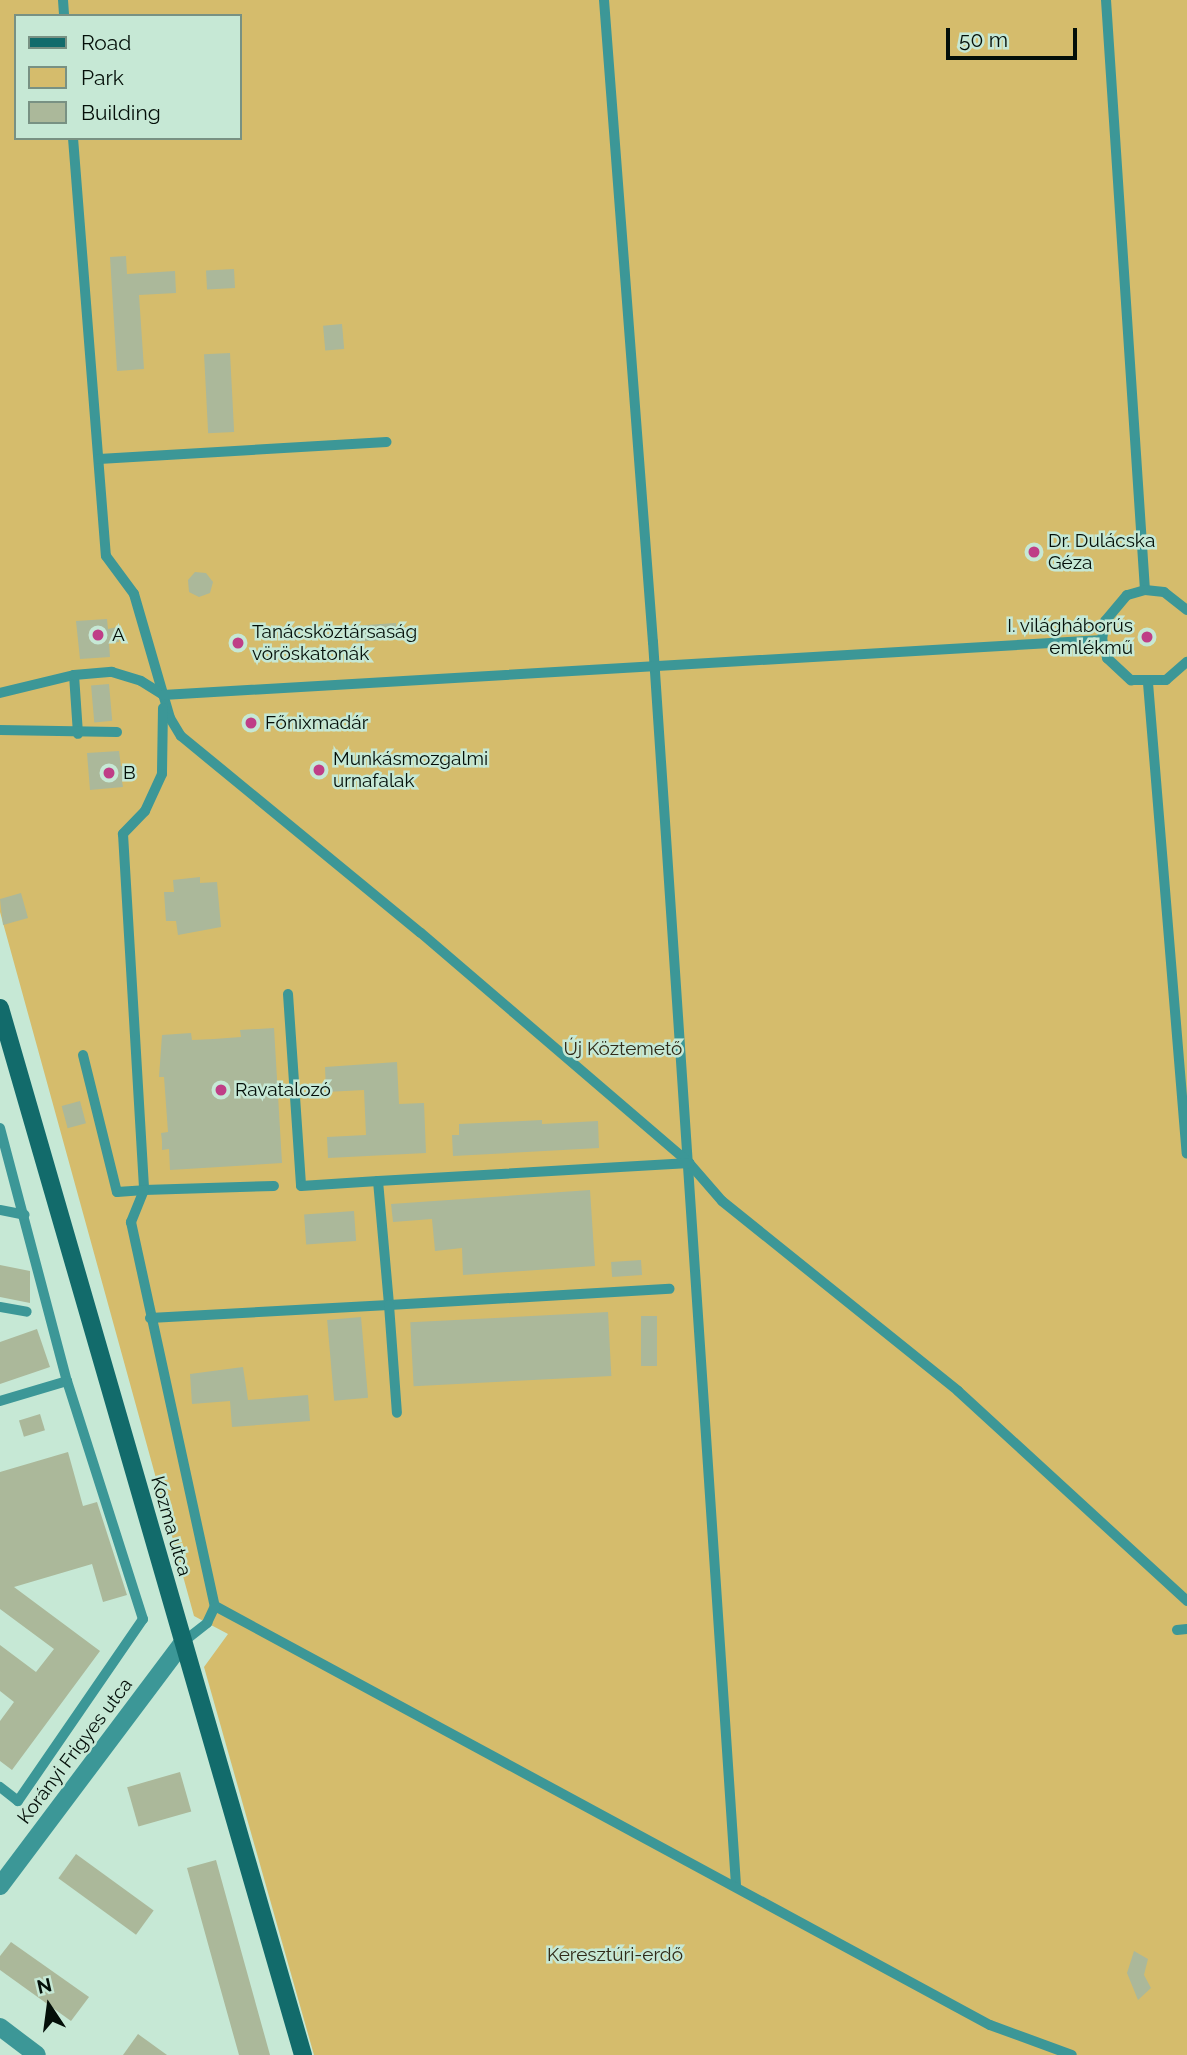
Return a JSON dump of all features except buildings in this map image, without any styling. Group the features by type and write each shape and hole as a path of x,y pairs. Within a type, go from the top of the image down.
{"street":[{"name":"Kozma utca","path":"0,1008 303,2055"},
{"name":"Korányi Frigyes utca","path":"0,1886 183,1642"},
{"path":"0,2027 37,2055"}],"lane":[{"path":"604,0 655,665 736,1886"},
{"path":"1106,0 1146,590"},
{"path":"74,140 106,556 134,594 163,695 181,736 296,826 689,1163 722,1201 958,1391 1185,1598"},
{"path":"99,458 386,442"},
{"path":"1185,602 1164,592 1146,590 1127,595 1114,605 1105,621 1102,640 1107,658 1117,671 1148,683 1166,680 1186,668"},
{"path":"0,693 74,675 123,674 163,695 1102,640"},
{"path":"74,675 78,734"},
{"path":"1148,683 1187,1153"},
{"path":"163,695 162,774 145,811 123,834 144,1190 131,1222 215,1606 207,1623 183,1642"},
{"path":"0,730 78,734 117,732"},
{"path":"288,994 301,1186 689,1163"},
{"path":"83,1055 117,1192 275,1186"},
{"path":"0,1128 67,1381 143,1619 18,1801 0,1787"},
{"path":"378,1181 397,1413"},
{"path":"0,1210 25,1215"},
{"path":"150,1318 670,1289"},
{"path":"0,1307 27,1312"},
{"path":"0,1401 67,1381"},
{"path":"215,1606 990,2025 1072,2055"}],"green space":[{"name":"Új Köztemető","path":"0,0 1187,0 1187,2055 314,2055 204,1667 228,1634 194,1616 0,912"}],"place":[{"name":"Dr. Dulácska Géza","path":"1034,552"},
{"name":"A","path":"98,635"},
{"name":"I. világháborús emlékmű","path":"1147,637"},
{"name":"Tanácsköztársaság vöröskatonák","path":"238,643"},
{"name":"Főnixmadár","path":"251,723"},
{"name":"Munkásmozgalmi urnafalak","path":"319,770"},
{"name":"B","path":"109,773"},
{"name":"Ravatalozó","path":"221,1090"}],"park label":[{"name":"Keresztúri-erdő","path":"615,1955"}]}
